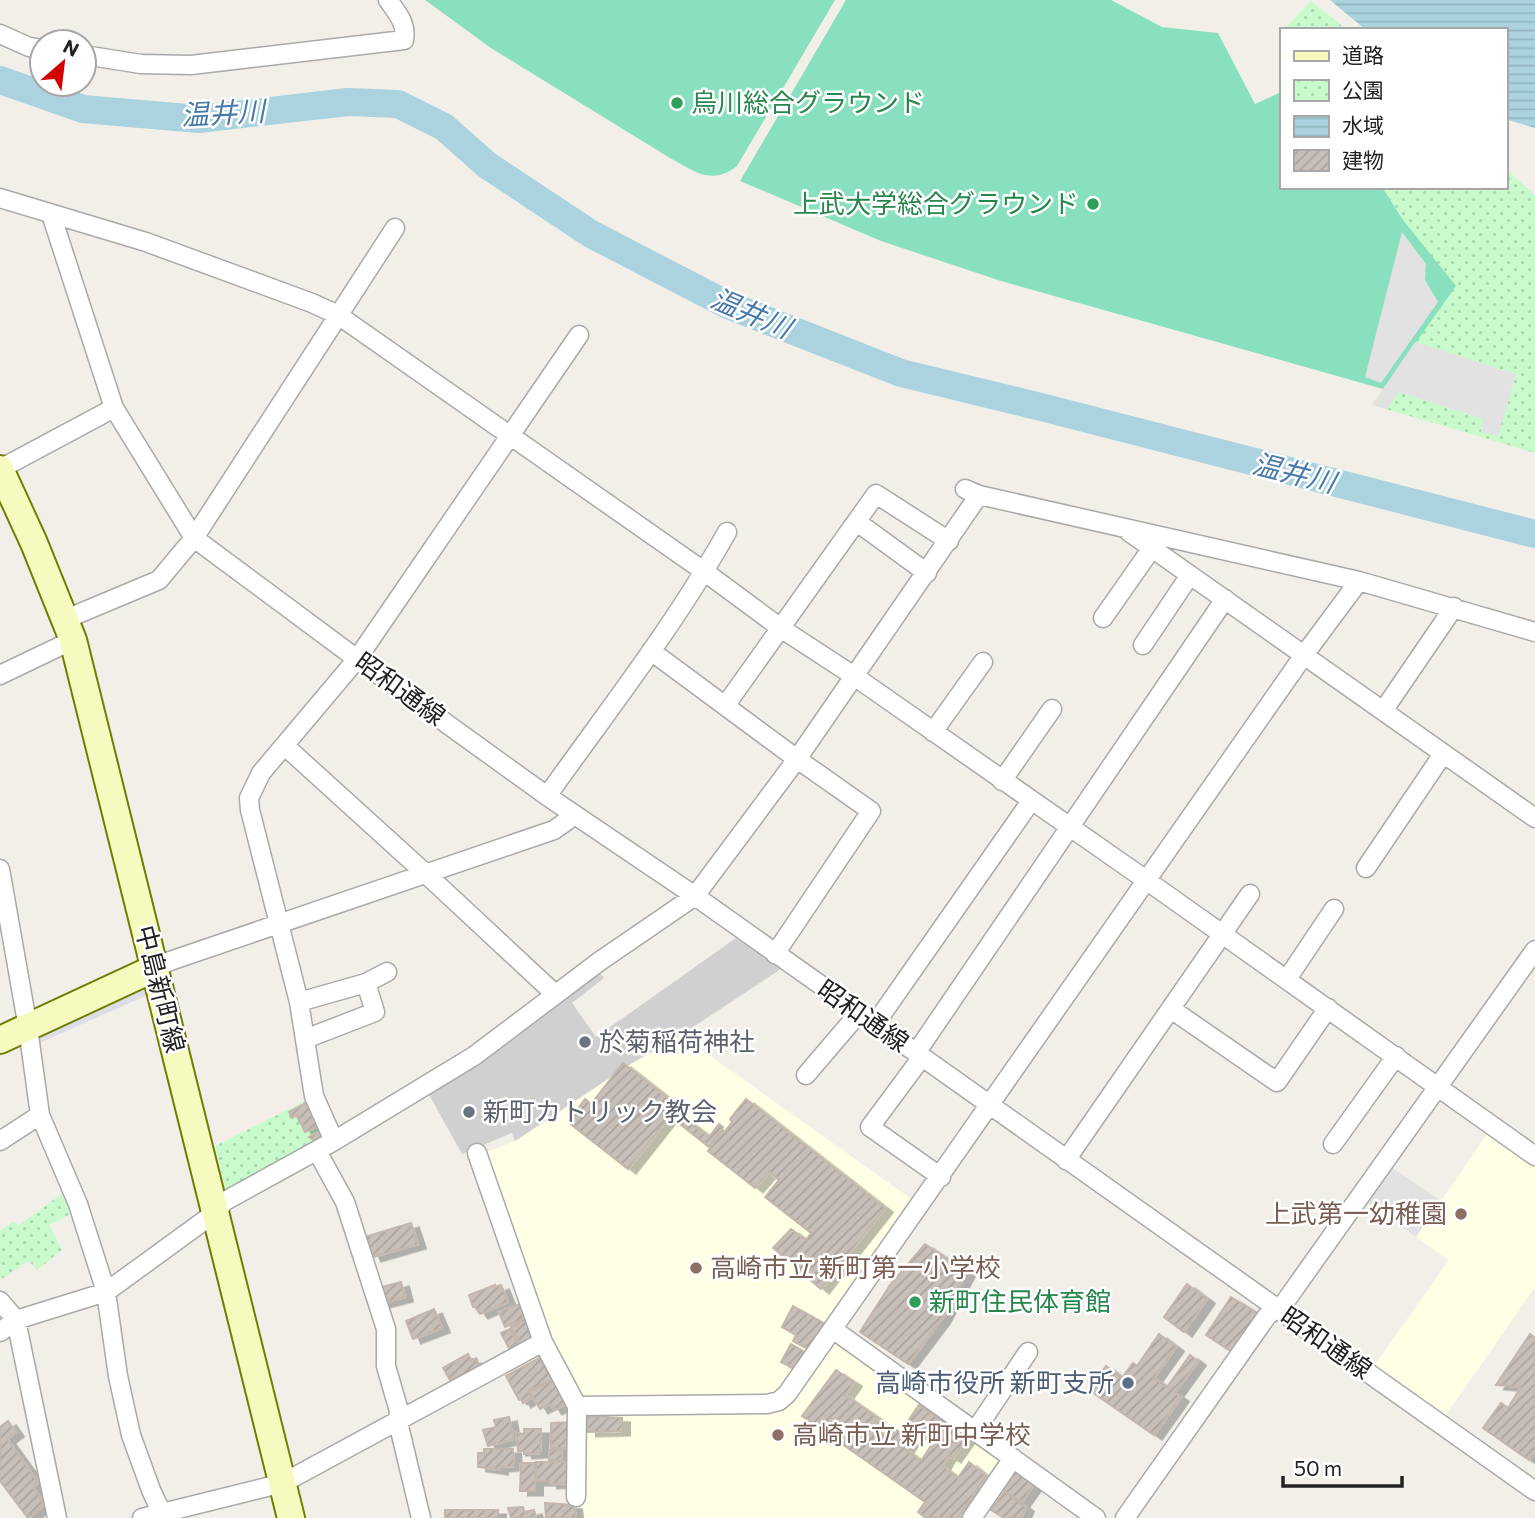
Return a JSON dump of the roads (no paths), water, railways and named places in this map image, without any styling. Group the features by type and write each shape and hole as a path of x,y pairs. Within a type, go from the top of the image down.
{"main road":[{"name":"中島新町線","path":"0,469 34,542 69,629 291,1518"},
{"path":"0,1040 155,968"}],"street":[{"path":"98,57 141,64 191,65 404,40 402,20 387,0"},
{"path":"0,34 28,47"},
{"path":"0,198 146,242 338,315 782,629 854,676 1223,934 1535,1156"},
{"path":"51,214 114,408 194,538"},
{"path":"0,675 69,629 159,580 194,538 395,228"},
{"path":"334,1141 314,1096 299,1002 249,798 261,773 357,659 579,335"},
{"path":"0,469 114,408"},
{"path":"0,1332 16,1320 106,1292 216,1212 225,1201 317,1151 474,1056 555,994 695,896 796,760 948,541 972,492 1359,581 1535,632"},
{"path":"725,706 876,494 948,541"},
{"path":"857,522 926,573"},
{"path":"1121,526 1535,818"},
{"path":"547,796 705,572 727,532"},
{"name":"昭和通線","path":"194,538 547,796 695,896 1535,1491"},
{"path":"1102,618 1152,548"},
{"path":"1143,645 1190,575"},
{"path":"577,1406 767,1404 779,1401 788,1394 1304,655 1359,581"},
{"path":"940,1177 870,1127 1225,599"},
{"path":"1383,711 1454,607"},
{"path":"651,651 796,760 871,811 775,954"},
{"path":"933,732 983,662"},
{"path":"1002,781 1052,709"},
{"path":"285,746 555,994"},
{"path":"1366,868 1443,754"},
{"path":"875,1024 1031,802"},
{"path":"155,968 554,830 575,815"},
{"path":"0,869 8,957 28,1028 40,1115 78,1204 106,1292 118,1376 131,1435 151,1490 164,1516"},
{"path":"1066,1160 1250,894"},
{"path":"1287,979 1334,909"},
{"path":"1125,1518 1267,1316 1285,1302 1535,950"},
{"path":"299,1002 366,983 387,972"},
{"path":"305,1040 375,1012 366,983"},
{"path":"1171,1009 1276,1082 1328,1008"},
{"path":"806,1075 859,1013"},
{"path":"1333,1144 1396,1056"},
{"path":"0,1141 40,1115"},
{"path":"317,1151 345,1202 386,1329 386,1366 399,1410 398,1422 421,1518"},
{"path":"477,1153 543,1342 577,1406 576,1497"},
{"path":"0,1301 16,1320 57,1518"},
{"path":"834,1330 1096,1518"},
{"path":"142,1518 164,1516 283,1483 543,1342"},
{"path":"975,1431 1028,1352"},
{"path":"972,1518 1013,1458"}],"water":[{"path":"1330,0 1535,0 1535,128 1507,120 1507,28 1364,28"}],"waterway":[{"name":"温井川","path":"0,80 83,109 199,119 348,102 398,104 444,127 487,165 591,234 728,305 901,373 1535,534"}],"place":[{"name":"烏川総合グラウンド","path":"677,103"},
{"name":"上武大学総合グラウンド","path":"1093,204"},
{"name":"於菊稲荷神社","path":"585,1042"},
{"name":"新町カトリック教会","path":"469,1112"},
{"name":"上武第一幼稚園","path":"1461,1214"},
{"name":"高崎市立 新町第一小学校","path":"696,1268"},
{"name":"新町住民体育館","path":"915,1302"},
{"name":"高崎市役所 新町支所","path":"1128,1383"},
{"name":"高崎市立 新町中学校","path":"778,1435"}]}
